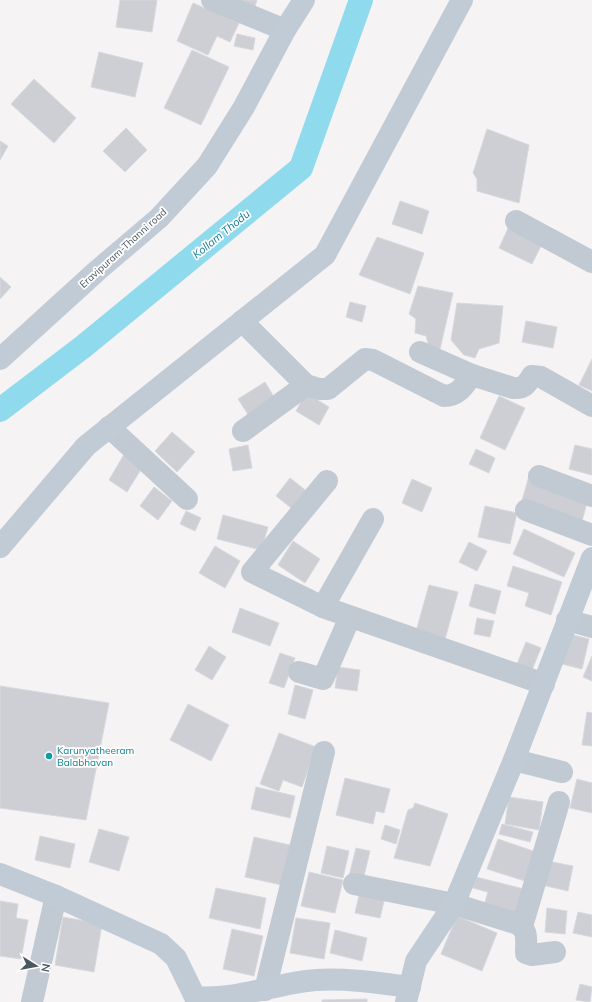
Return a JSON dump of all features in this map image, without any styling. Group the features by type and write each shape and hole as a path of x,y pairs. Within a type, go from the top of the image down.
{"street":[{"path":"212,0 285,30"},
{"name":"Eravipuram-Thanni road","path":"0,359 98,270 159,218 207,166 244,107 285,30 304,0"},
{"path":"0,547 86,446 325,255 462,0"},
{"path":"516,221 592,262"},
{"path":"242,321 306,385 319,389 328,389 365,359 372,360 444,396 452,396 457,394 472,375"},
{"path":"420,352 472,375 513,388 520,389 527,385 532,376 541,377 592,406"},
{"path":"243,431 306,385"},
{"path":"110,427 187,499"},
{"path":"539,476 592,496"},
{"path":"327,481 252,572 323,607 544,684"},
{"path":"526,510 592,535"},
{"path":"323,607 373,519"},
{"path":"0,874 56,896 161,944 176,958 190,999 224,997 308,981 334,980 408,995 416,960 454,904 514,760 592,558"},
{"path":"299,672 323,679 350,617"},
{"path":"567,620 592,627"},
{"path":"265,990 324,752"},
{"path":"514,760 562,772"},
{"path":"522,926 559,802"},
{"path":"354,884 454,904 522,926 526,933 526,954 532,955 555,952"},
{"path":"32,1002 56,896"}],"building":[{"path":"120,0 157,0 152,32 116,27"},
{"path":"220,0 257,0 253,12"},
{"path":"193,3 239,23 230,42 217,36 208,55 177,41"},
{"path":"237,34 255,38 253,50 234,46"},
{"path":"192,50 229,67 201,125 164,108"},
{"path":"99,52 143,63 135,97 91,87"},
{"path":"34,79 76,118 54,143 11,104"},
{"path":"126,128 147,150 125,172 103,151"},
{"path":"487,129 529,145 519,203 477,191 477,179 473,173"},
{"path":"0,141 8,146 0,160"},
{"path":"400,201 429,211 422,234 392,224"},
{"path":"510,224 544,240 532,264 499,248"},
{"path":"377,237 424,253 410,294 359,275"},
{"path":"0,277 11,287 0,299"},
{"path":"418,286 453,293 440,349 429,347 426,336 415,333 416,319 409,314"},
{"path":"350,302 366,306 362,322 346,317"},
{"path":"457,303 503,306 499,343 479,349 475,358 464,355 451,340"},
{"path":"526,321 557,327 553,348 522,342"},
{"path":"592,359 592,391 579,385"},
{"path":"265,382 277,402 251,419 238,399"},
{"path":"306,393 329,407 319,425 296,411"},
{"path":"499,396 525,408 505,450 480,438"},
{"path":"172,432 195,452 177,472 155,451"},
{"path":"248,445 252,468 233,471 229,449"},
{"path":"575,445 592,449 592,475 569,469"},
{"path":"476,449 495,458 489,473 469,464"},
{"path":"126,451 145,463 127,492 109,480"},
{"path":"529,476 588,499 582,521 521,504"},
{"path":"290,478 309,493 295,511 276,496"},
{"path":"412,479 432,488 422,512 402,503"},
{"path":"154,487 172,501 158,520 140,506"},
{"path":"485,506 517,513 510,544 478,537"},
{"path":"186,511 201,518 195,531 180,524"},
{"path":"223,515 268,527 261,550 217,539"},
{"path":"524,529 575,553 564,577 513,554"},
{"path":"293,541 320,559 305,583 278,565"},
{"path":"469,542 487,551 477,571 459,562"},
{"path":"215,546 240,561 225,588 199,573"},
{"path":"513,566 562,582 551,615 525,606 529,593 507,586"},
{"path":"475,584 501,591 495,614 469,606"},
{"path":"429,585 458,592 444,643 415,635"},
{"path":"240,608 279,623 270,646 232,632"},
{"path":"477,618 494,621 490,637 474,634"},
{"path":"565,633 589,639 582,669 558,663"},
{"path":"526,642 541,648 532,670 517,664"},
{"path":"209,646 226,657 212,680 195,670"},
{"path":"280,653 295,658 284,688 269,683"},
{"path":"592,656 592,681 583,677"},
{"path":"338,667 360,670 357,691 335,688"},
{"path":"295,685 313,690 305,719 288,714"},
{"name":"Karunyatheeram Balabhavan","path":"0,686 109,703 86,820 0,808"},
{"path":"188,704 229,725 211,761 170,740"},
{"path":"587,712 592,713 592,746 582,745"},
{"path":"279,733 316,747 302,787 283,780 279,791 260,784"},
{"path":"345,778 390,789 384,813 376,811 373,824 336,815"},
{"path":"577,779 592,783 592,813 570,808"},
{"path":"256,787 295,796 290,818 251,809"},
{"path":"509,797 543,802 539,830 505,824"},
{"path":"415,803 448,814 430,866 394,858 408,810 413,808"},
{"path":"502,824 533,832 530,842 499,834"},
{"path":"385,825 400,830 396,844 381,839"},
{"path":"99,829 129,837 119,871 89,862"},
{"path":"40,836 75,844 70,868 35,860"},
{"path":"254,837 290,845 282,885 245,877"},
{"path":"498,839 536,852 528,882 487,869"},
{"path":"327,846 349,851 343,878 321,873"},
{"path":"356,848 370,851 363,880 349,876"},
{"path":"547,861 573,866 568,891 542,885"},
{"path":"309,872 343,880 335,913 301,906"},
{"path":"476,877 528,890 521,918 483,909 488,892 473,888"},
{"path":"216,888 266,898 260,929 209,918"},
{"path":"360,891 385,897 380,918 355,913"},
{"path":"0,901 18,904 16,918 28,920 21,959 0,956"},
{"path":"547,908 567,911 565,934 545,932"},
{"path":"578,912 592,915 592,937 573,933"},
{"path":"457,916 497,933 482,971 441,954"},
{"path":"63,917 102,924 94,972 55,965"},
{"path":"296,918 330,923 324,959 290,953"},
{"path":"232,929 263,936 254,976 223,969"},
{"path":"335,930 367,938 362,961 330,953"},
{"path":"580,984 592,987 590,1002 576,1000"},
{"path":"367,999 367,1002 322,1002 322,1000"}],"waterway":[{"name":"Kollam Thodu","path":"0,410 84,346 301,168 361,0"}],"place":[{"name":"Karunyatheeram Balabhavan","path":"49,756"}]}
